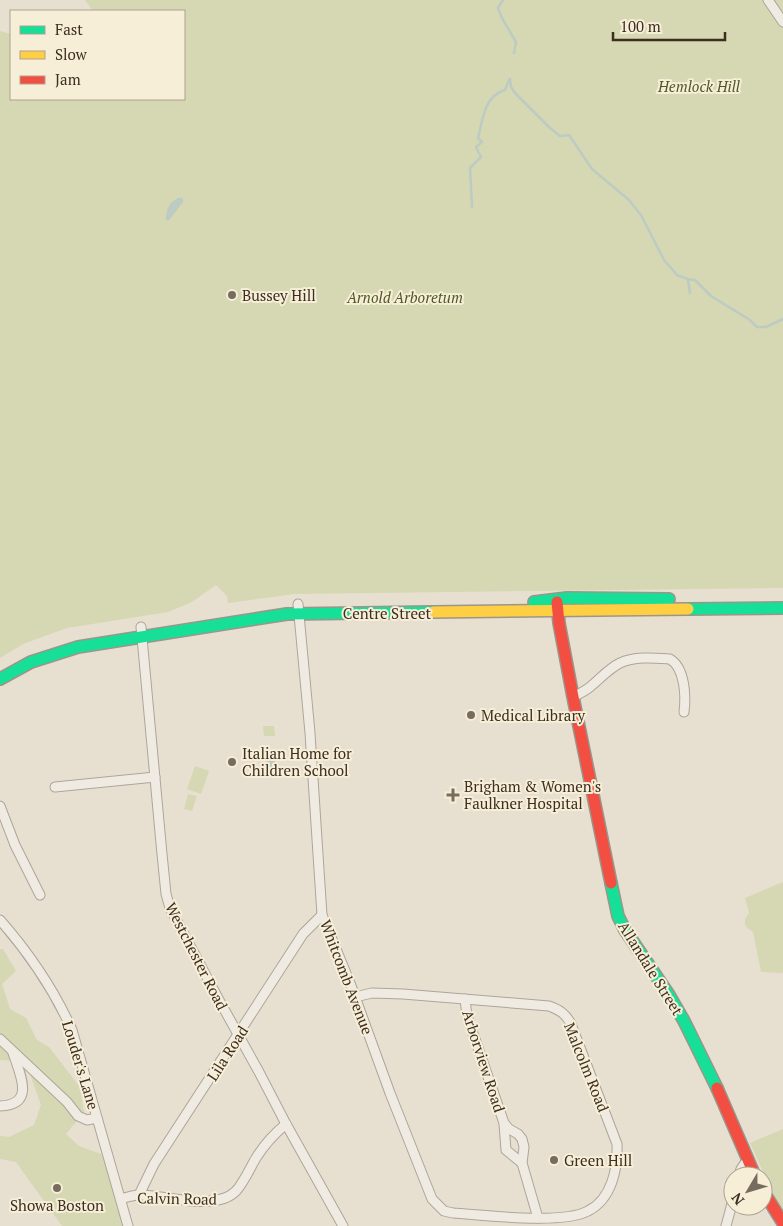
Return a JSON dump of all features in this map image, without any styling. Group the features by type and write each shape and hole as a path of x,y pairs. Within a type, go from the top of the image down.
{"main road":[{"name":"Centre Street","path":"557,606 618,598 665,600 783,598"},
{"name":"Centre Street","path":"0,667 25,654 64,640 255,618 298,609 512,602 557,606 783,608"},
{"name":"Allandale Street","path":"557,606 573,697 618,916 625,930 684,1020 727,1109 751,1166"},
{"name":"Centre Street","path":"0,679 31,662 64,650 141,631"},
{"path":"773,1207 783,1223"}],"street":[{"path":"768,0 783,22"},
{"name":"Whitcomb Avenue","path":"298,609 317,821 322,916 355,997 420,1170 432,1199 444,1211 538,1218"},
{"name":"Westchester Road","path":"141,631 164,877 170,908 343,1226"},
{"path":"573,697 590,687 621,663 640,659 670,659 681,670 684,712"},
{"path":"55,787 155,777"},
{"path":"0,806 15,845 40,895"},
{"name":"Lila Road","path":"139,1195 154,1164 239,1036 303,934 322,916"},
{"name":"Louder's Lane","path":"0,920 40,972 66,1015 72,1030 128,1226"},
{"name":"Malcolm Road","path":"355,997 372,993 549,1006 562,1011 567,1016 617,1144 618,1159 616,1172 597,1205 588,1211 566,1218 538,1218"},
{"name":"Arborview Road","path":"465,999 467,1016 504,1123 506,1150 522,1163"},
{"path":"0,1039 67,1102 78,1116 87,1120 97,1118"},
{"path":"0,1106 13,1104 20,1099 22,1093 22,1083 12,1050"},
{"name":"Arborview Road","path":"504,1123 522,1139 524,1147 522,1163 538,1218"},
{"name":"Calvin Road","path":"121,1199 139,1195 211,1201 228,1197 237,1190 257,1156 271,1137 286,1124"},
{"path":"743,1166 748,1160"}],"green space":[{"name":"Arnold Arboretum","path":"85,0 783,0 783,588 294,594 228,603 227,596 216,585 192,602 168,612 67,628 23,644 0,658 0,31 10,34 10,100 185,100 185,10 92,10"},
{"path":"263,726 274,726 275,736 264,736"},
{"path":"195,766 209,771 201,794 187,789"},
{"path":"188,794 197,796 192,811 184,809"},
{"path":"783,882 783,973 761,972 753,932 745,924 745,919 749,913 745,898"},
{"path":"0,949 3,949 16,971 2,984 10,1009 26,1018 37,1040 49,1047 79,1086 84,1112 66,1134 79,1146 101,1154 121,1202 123,1226 62,1226 16,1162 0,1159 0,1136 9,1137 34,1125 41,1105 29,1071 19,1061 0,1060"},
{"path":"783,1129 783,1211 773,1194 773,1166 760,1166 750,1143"}],"shaded area":[{"path":"178,198 183,198 183,202 167,221 167,209"},
{"path":"270,752 278,755 270,773 263,770"}],"waterway":[{"path":"503,0 498,8 516,42 514,53"},
{"path":"510,79 511,87 515,93 560,136 569,135 592,169 629,200 641,215 664,260 677,275 695,280 711,296 750,320 757,327 766,327 783,319"},
{"path":"472,207 470,168 481,157 476,147 482,142 478,138 483,116 493,97 505,90 509,80"},
{"path":"688,280 690,293"}],"traffic: fast":[{"path":"534,602 567,598 669,599"},
{"path":"688,609 783,608"},
{"path":"0,679 31,662 78,647 287,614 433,612"},
{"path":"611,883 618,916 625,930 669,995 717,1088"}],"traffic: slow":[{"path":"433,612 688,609"}],"traffic: jam":[{"path":"557,602 559,623 573,697 611,883"},
{"path":"717,1088 751,1166"},
{"path":"773,1207 783,1223"}],"place":[{"name":"Bussey Hill","path":"232,295"},
{"name":"Medical Library","path":"471,715"},
{"name":"Italian Home for Children School","path":"232,762"},
{"name":"Brigham & Women's Faulkner Hospital","path":"453,795"},
{"name":"Green Hill","path":"554,1160"},
{"name":"Showa Boston","path":"57,1188"}],"park label":[{"name":"Hemlock Hill","path":"699,86"}]}
